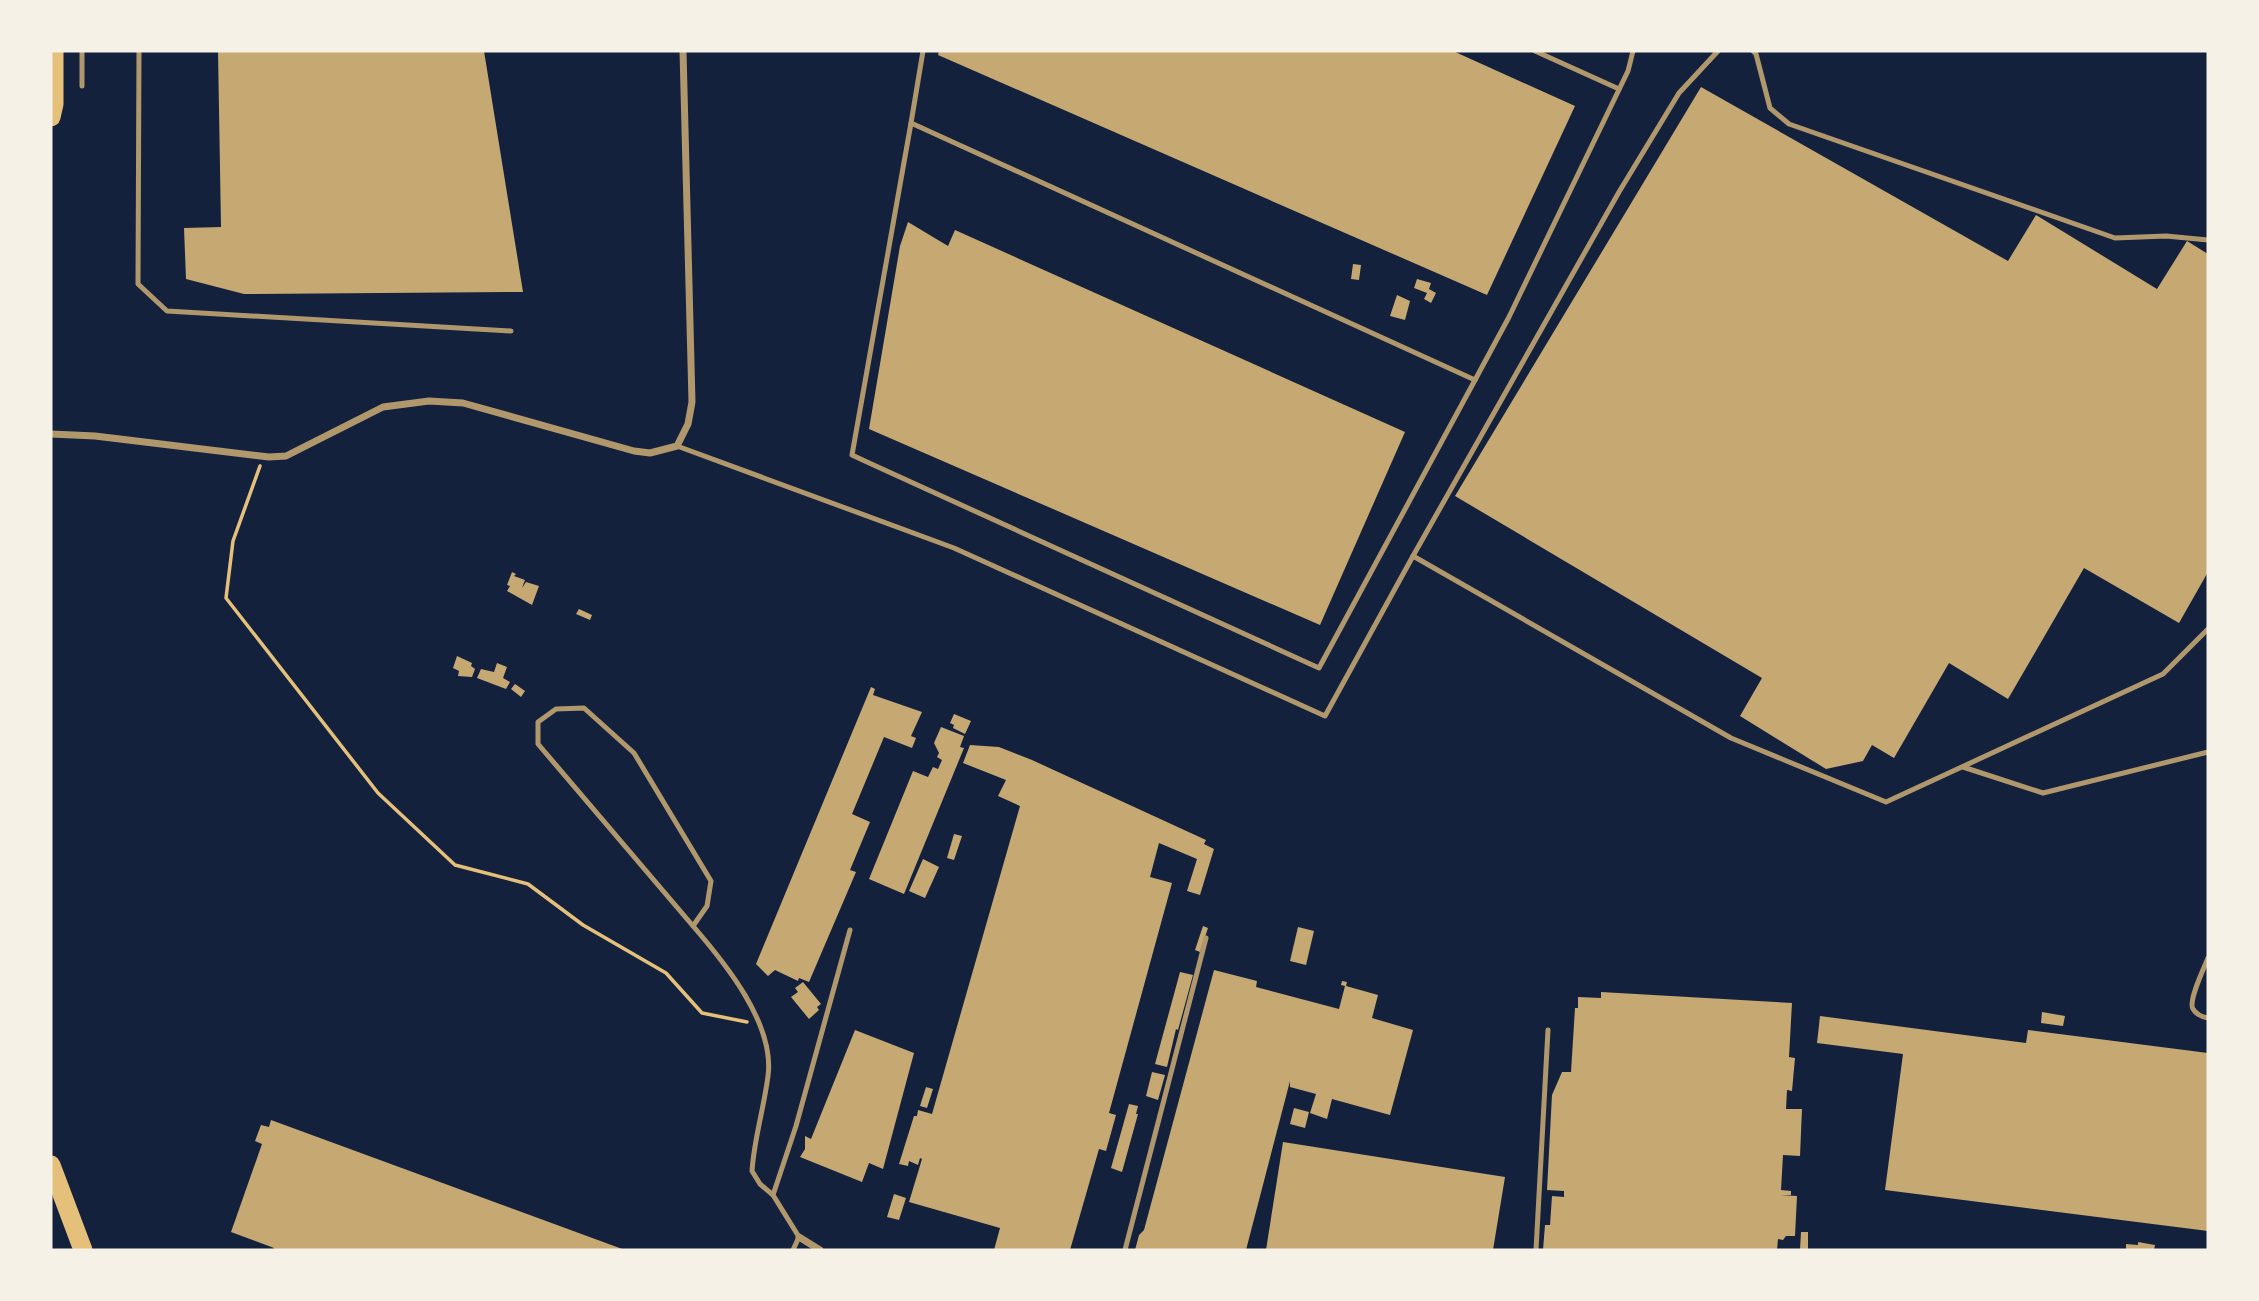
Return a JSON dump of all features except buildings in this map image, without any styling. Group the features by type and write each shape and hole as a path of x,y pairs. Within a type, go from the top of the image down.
{"highway":[{"path":"51,117 54,104 54,51"},
{"path":"51,1165 83,1250"}],"street":[{"path":"51,434 96,436 269,457 286,456 383,407 429,401 463,403 634,451 650,453 677,446 688,424 692,402 683,51"},
{"path":"799,1237 820,1250"}],"lane":[{"path":"82,51 82,86"},
{"path":"139,51 138,284 167,311 511,331"},
{"path":"923,51 852,455 1319,668 1509,317 1628,71 1633,51"},
{"path":"1535,51 1619,89"},
{"path":"677,446 954,548 1325,716 1626,181 1679,93 1718,51"},
{"path":"1753,51 1770,108 1789,124 2115,238 2166,236 2208,240"},
{"path":"911,123 1475,380"},
{"path":"1413,556 1731,738 1886,802 2163,674 2208,629"},
{"path":"693,926 707,906 711,881 634,753 584,708 556,709 538,722 538,744 693,926 754,1012 769,1054 752,1171 760,1184 773,1195 799,1237 793,1250"},
{"path":"1963,767 2043,793 2208,752"},
{"path":"773,1195 796,1126 850,930"},
{"path":"1125,1250 1206,938"},
{"path":"2208,958 2191,1002 2193,1010 2208,1018"},
{"path":"1536,1250 1548,1030"}],"path":[{"path":"269,457 262,462 233,541 226,598 378,793 455,865 528,884 583,925 666,973 702,1013 755,1023 764,1035"}]}
